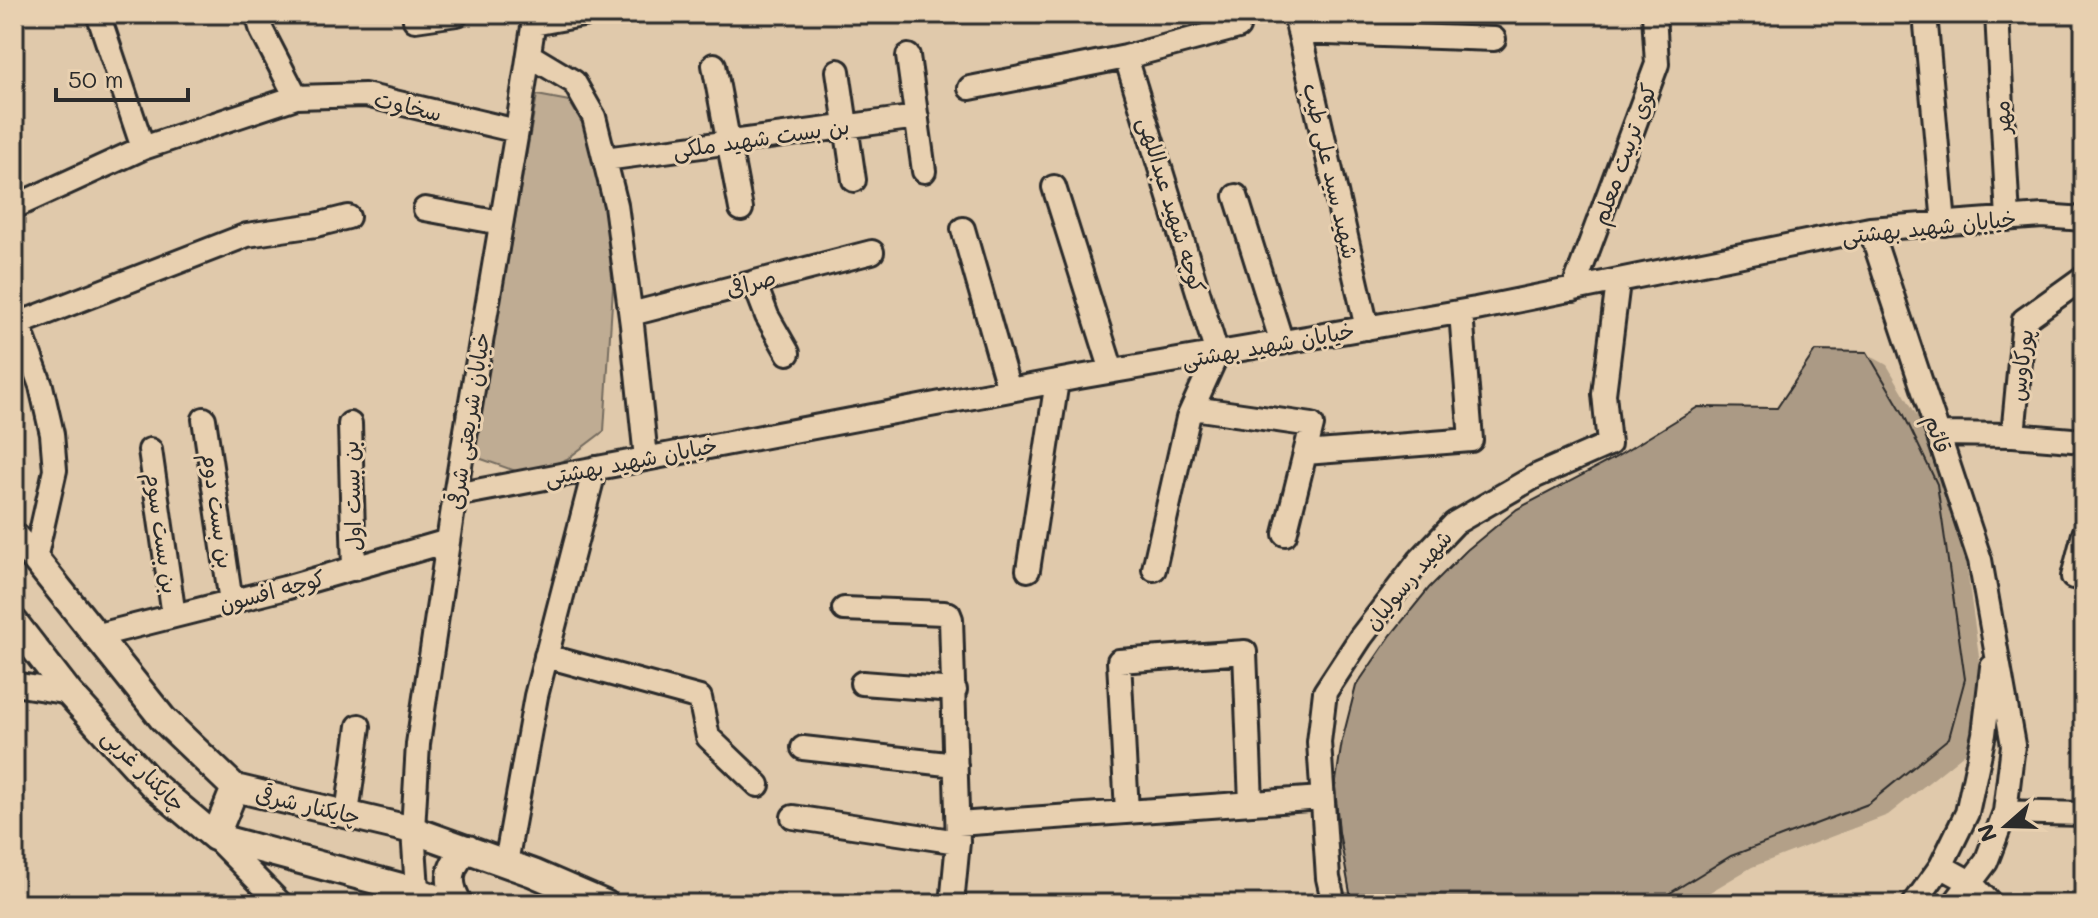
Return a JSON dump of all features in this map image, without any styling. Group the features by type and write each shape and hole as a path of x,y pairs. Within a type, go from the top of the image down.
{"main road":[{"name":"چایکنار شرقی","path":"14,536 163,719 235,788 413,830 506,863 605,904"},
{"name":"چایکنار غربی","path":"14,622 69,693 152,784 215,837 450,904"},
{"path":"215,837 235,788"},
{"path":"459,904 450,882 458,857 468,849"}],"street":[{"path":"98,14 143,148"},
{"path":"257,14 262,31 296,97"},
{"path":"415,20 457,14"},
{"path":"534,19 588,14"},
{"name":"کوی تربیت معلم","path":"1573,290 1657,64 1654,14"},
{"path":"1925,14 1944,224"},
{"name":"مهر","path":"1997,14 2008,219"},
{"name":"خیابان شریعتی شرقی","path":"417,897 413,830 418,744 455,495 534,19"},
{"path":"1297,23 1494,39"},
{"name":"شهید سید علی طیب","path":"1297,23 1367,328"},
{"path":"970,88 1126,57 1238,27"},
{"path":"529,55 574,82 594,117 616,205 646,458"},
{"path":"908,56 924,171"},
{"name":"کوچه شهید عبداللهی","path":"1126,57 1217,354"},
{"path":"714,65 741,209"},
{"path":"838,71 854,180"},
{"name":"سخاوت","path":"14,207 143,148 296,97 365,95 517,131"},
{"name":"بن بست شهید ملکی","path":"605,159 917,117"},
{"path":"1054,187 1112,371"},
{"path":"1236,196 1282,343"},
{"path":"425,209 501,223"},
{"name":"خیابان شهید بهشتی","path":"455,495 1057,381 1461,312 1870,229 2043,216 2084,219"},
{"path":"35,559 55,470 52,434 41,386 16,318 247,235 348,217"},
{"path":"963,229 1009,390"},
{"name":"قائم","path":"1870,229 1980,560 2013,745 2005,812 1986,862 1954,904"},
{"name":"صرافی","path":"631,314 872,252"},
{"name":"پورکاوس","path":"2013,435 2024,320 2084,277"},
{"path":"754,282 767,316 788,353"},
{"name":"شهید رسولیان","path":"1334,904 1328,878 1319,742 1325,692 1361,637 1419,561 1455,523 1536,476 1609,444 1604,394 1618,282"},
{"path":"1305,453 1471,440 1461,312"},
{"path":"1154,569 1188,418 1217,354"},
{"path":"1028,570 1057,381"},
{"path":"1193,408 1312,425 1285,534"},
{"name":"بن بست دوم","path":"204,419 231,602"},
{"name":"بن بست اول","path":"350,424 354,569"},
{"path":"1938,434 2013,435 2084,441"},
{"name":"بن بست سوم","path":"150,450 174,616"},
{"path":"506,863 536,696 595,468"},
{"path":"2084,534 2073,577 2084,579"},
{"name":"كوچه افسون","path":"95,636 354,569 448,541"},
{"path":"844,609 949,614 951,619 958,833 952,904"},
{"path":"1914,904 1941,866 1967,813 1984,734 1995,642"},
{"path":"1127,812 1119,661 1245,652 1251,803"},
{"path":"546,656 700,698 708,737 758,785"},
{"path":"862,683 955,690"},
{"path":"14,684 69,693"},
{"path":"347,814 359,726"},
{"path":"803,748 956,765"},
{"path":"793,817 958,833 1127,812 1322,798"},
{"path":"2005,812 2084,814"},
{"path":"215,837 281,904"},
{"path":"1941,866 1970,882 1991,904"}],"shaded area":[{"path":"537,95 569,101 598,149 613,287 604,431 567,459 527,475 473,456"}],"building":[{"path":"1815,351 1867,352 1903,413 1937,484 1965,679 1949,738 1868,804 1731,856 1652,904 1352,904 1339,832 1335,787 1342,741 1356,686 1429,588 1467,550 1517,509 1613,459 1698,407 1777,408"}]}
